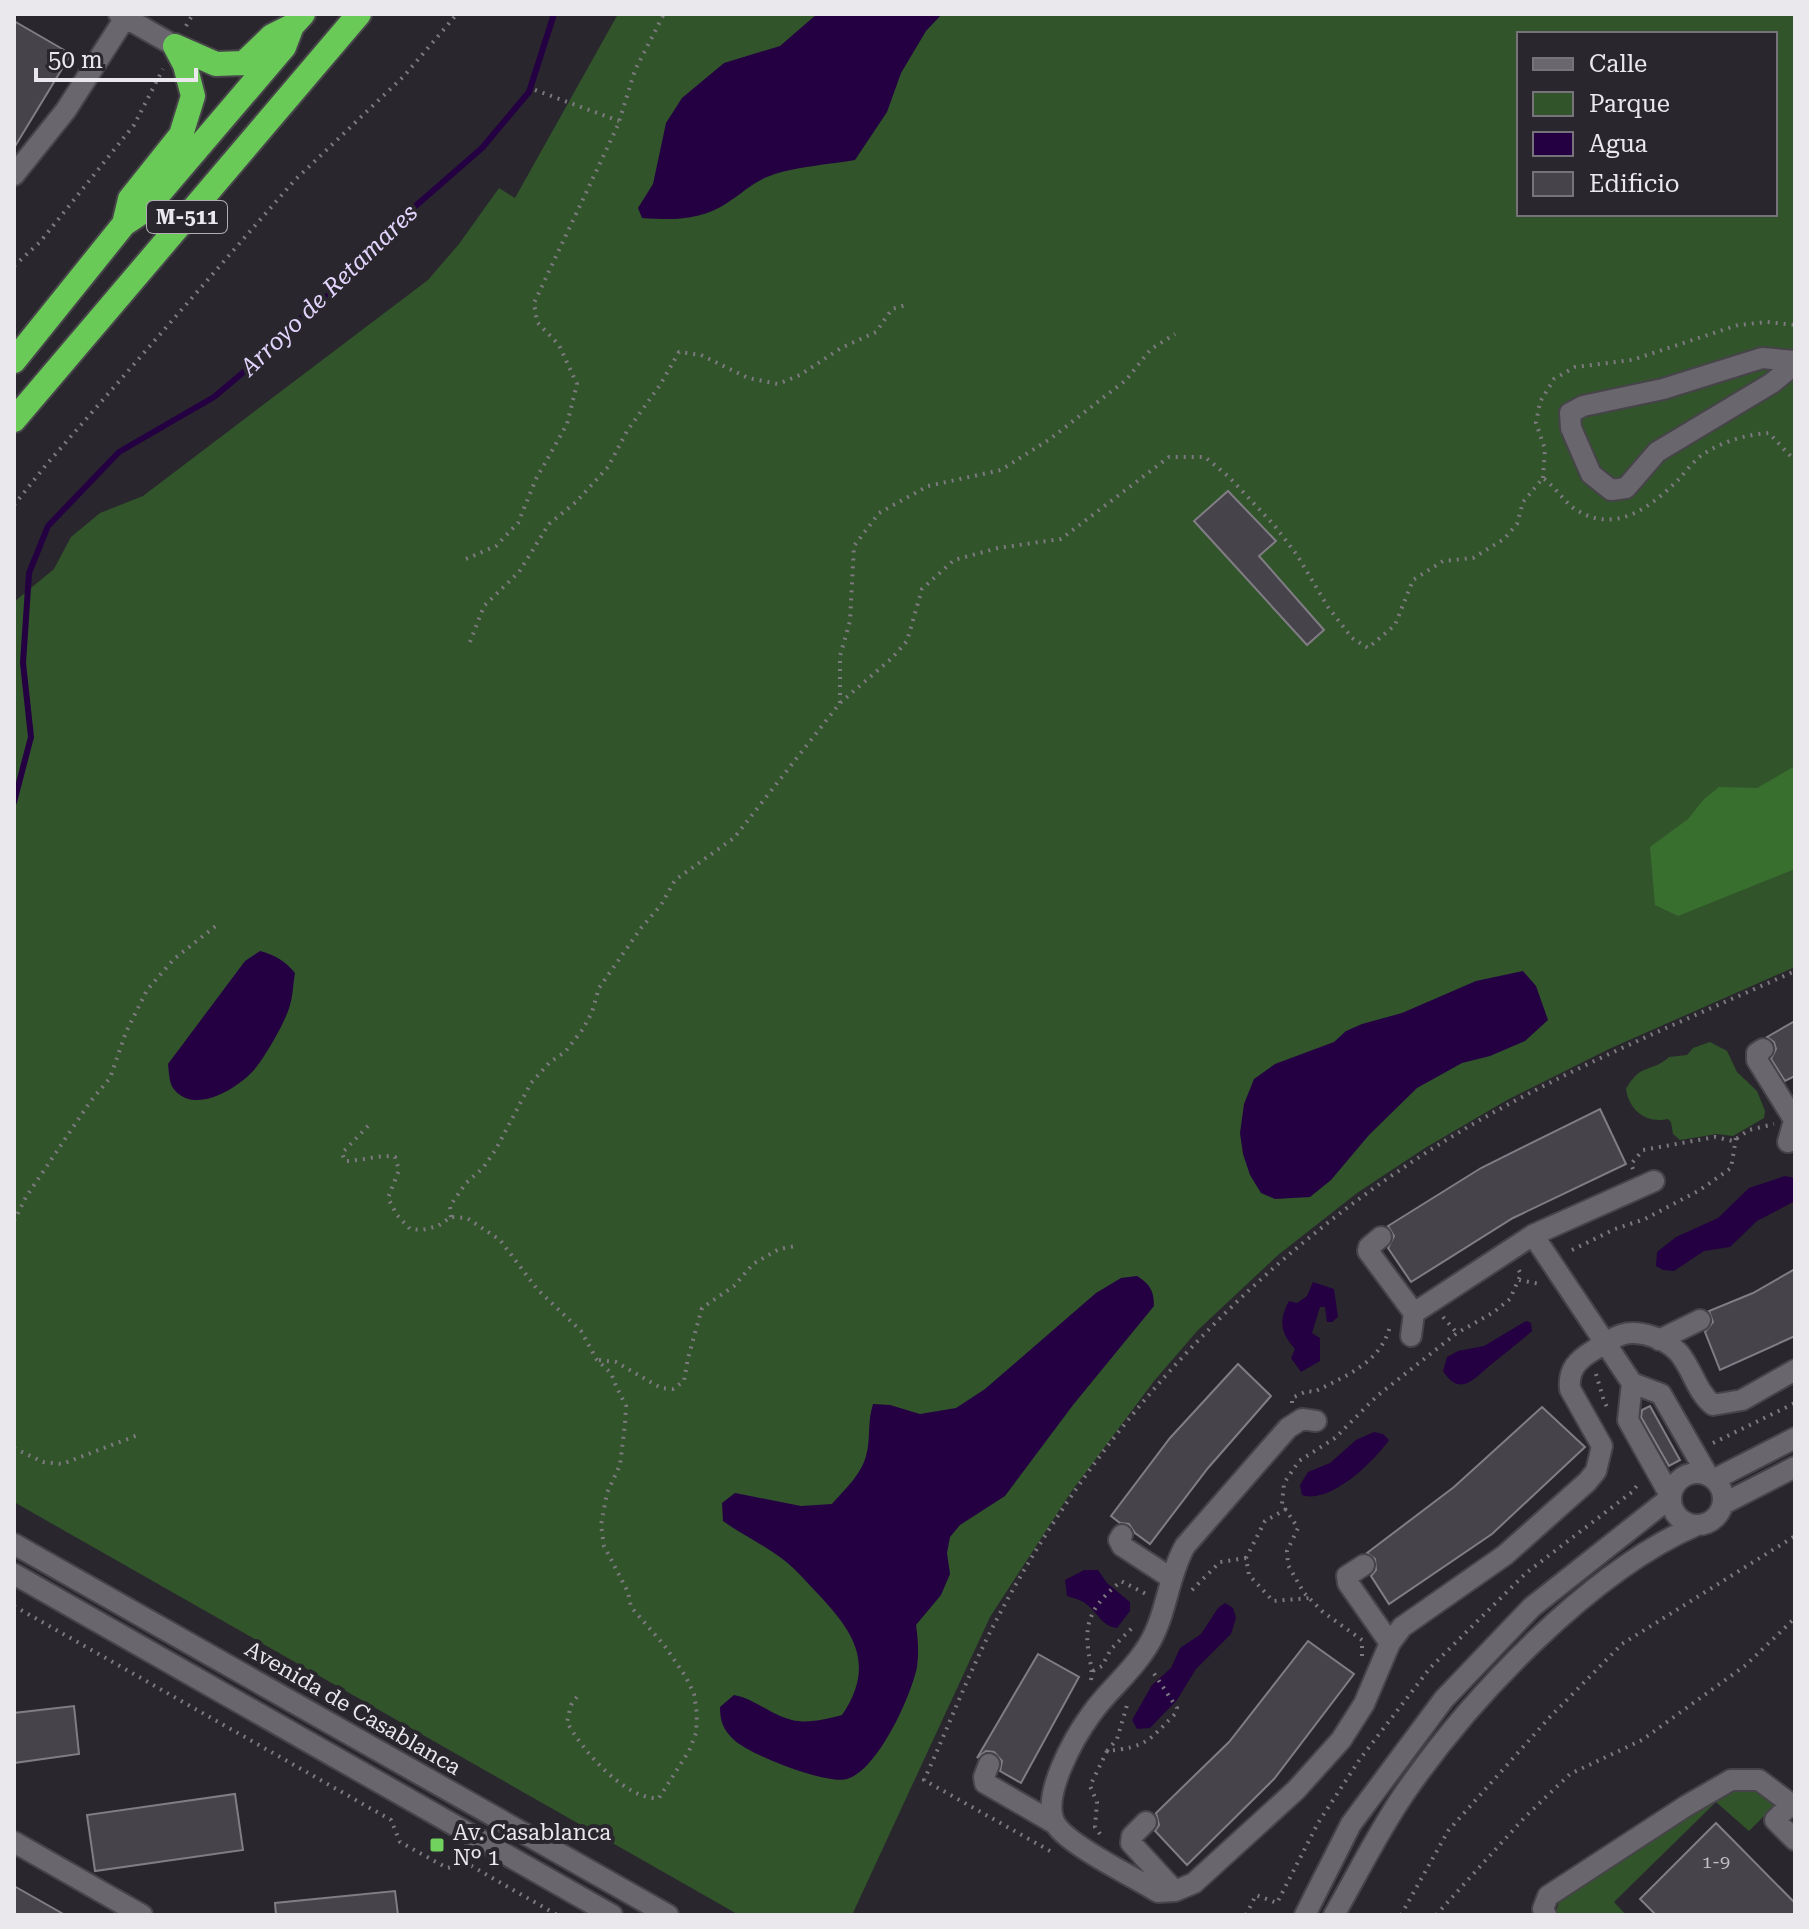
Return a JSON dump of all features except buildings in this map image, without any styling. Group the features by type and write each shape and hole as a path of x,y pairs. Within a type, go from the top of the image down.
{"highway":[{"name":"M-511","path":"14,420 359,14"},
{"name":"M-511","path":"175,46 216,64 244,63 272,36 297,20"},
{"name":"M-511","path":"14,361 124,224 145,210 284,47 297,20"},
{"name":"M-511","path":"124,224 130,199 181,135 193,96 185,65 175,46"}],"street":[{"path":"14,175 66,110 122,16 175,46"},
{"path":"1762,358 1795,363 1772,383 1657,452 1626,488 1611,490 1591,474 1571,428 1570,413 1583,406 1663,389 1762,358"},
{"path":"1763,1049 1757,1053 1757,1060 1792,1127"},
{"path":"1414,1313 1533,1235 1647,1184"},
{"path":"1334,1915 1406,1792 1458,1723 1510,1667 1584,1597 1664,1539 1714,1519 1723,1504 1724,1495 1661,1394 1632,1383 1533,1235"},
{"path":"1381,1237 1368,1251 1414,1313 1411,1336"},
{"path":"1659,1340 1700,1320"},
{"path":"989,1764 985,1783 1054,1823 1066,1837 1158,1892 1175,1891 1194,1883 1296,1790 1341,1740 1375,1684 1390,1643 1402,1627 1505,1555 1596,1471 1602,1446 1570,1389 1569,1379 1573,1366 1587,1354 1621,1334 1633,1333 1659,1340 1679,1352 1702,1396 1713,1405 1742,1400 1795,1370"},
{"path":"1632,1383 1628,1420 1671,1497 1676,1514 1681,1520 1697,1525"},
{"path":"1054,1823 1052,1791 1066,1758 1098,1705 1145,1651 1156,1630 1161,1590 1185,1546 1288,1428 1302,1419 1316,1421"},
{"path":"1305,1915 1351,1824 1444,1699 1532,1607 1671,1497 1673,1487 1687,1474 1711,1476 1795,1438"},
{"path":"1723,1504 1795,1467"},
{"path":"1122,1535 1119,1540 1122,1546 1161,1590"},
{"name":"Avenida de Casablanca","path":"14,1544 668,1915"},
{"path":"1364,1565 1347,1576 1348,1583 1390,1643"},
{"path":"14,1574 612,1915"},
{"path":"1546,1915 1543,1909 1548,1896 1731,1780 1759,1780 1793,1805 1775,1820 1795,1840"},
{"path":"1146,1822 1132,1836 1131,1843 1175,1891"},
{"path":"14,1842 142,1915"}],"path":[{"path":"14,505 294,181 404,76 457,14"},
{"path":"466,559 496,546 518,523 536,479 567,424 577,384 559,345 537,322 534,303 619,121 635,70 664,14"},
{"path":"14,266 40,242 134,125 175,46"},
{"path":"535,90 619,121"},
{"path":"470,642 484,606 519,572 549,524 576,502 608,467 627,431 679,352 701,355 748,378 778,384 876,332 892,309 906,305"},
{"path":"451,1217 450,1206 496,1149 531,1083 550,1062 565,1052 583,1029 599,988 661,905 675,880 734,838 840,703 907,641 922,589 954,560 998,548 1061,539 1169,457 1205,457 1229,477 1274,525 1297,555 1328,607 1352,638 1368,648 1395,625 1413,580 1443,561 1473,558 1504,539 1517,524 1523,502 1543,478 1545,449 1536,423 1540,402 1554,379 1575,367 1632,360 1738,325 1767,322 1795,325"},
{"path":"840,703 840,656 851,610 854,546 879,513 928,486 1001,470 1050,439 1115,389 1151,349 1175,334"},
{"path":"1543,478 1556,488 1568,505 1581,513 1606,520 1629,518 1667,491 1704,453 1751,434 1769,433 1795,461"},
{"path":"14,1221 26,1197 90,1102 110,1078 126,1032 147,990 174,959 217,925"},
{"path":"1057,1855 924,1780 997,1618 1028,1564 1070,1498 1159,1382 1285,1257 1358,1200 1428,1152 1508,1104 1608,1054 1795,971"},
{"path":"1647,1184 1631,1164 1643,1150 1715,1137 1733,1141 1749,1130 1774,1124 1792,1127"},
{"path":"368,1126 342,1153 345,1161 365,1161 387,1155 395,1157 399,1170 388,1198 397,1215 410,1229 438,1226 451,1217 467,1218 500,1240 537,1289 581,1331 597,1360 611,1373 626,1406 620,1465 607,1493 601,1525 604,1546 628,1592 631,1607 676,1661 694,1694 696,1733 689,1751 659,1798 649,1799 629,1788 585,1751 567,1722 571,1705 579,1694"},
{"path":"1572,1250 1615,1229 1645,1219 1700,1190 1731,1168 1736,1138"},
{"path":"597,1360 616,1362 661,1388 673,1389 684,1381 702,1308 734,1286 753,1264 779,1249 796,1246"},
{"path":"1362,1640 1323,1612 1288,1565 1287,1551 1298,1528 1282,1504 1281,1493 1299,1461 1335,1438 1358,1413 1457,1333 1510,1299 1521,1274 1508,1251"},
{"path":"1288,1428 1280,1420 1292,1405 1292,1398 1307,1391 1314,1392 1354,1372 1379,1352 1390,1324 1414,1313"},
{"path":"1587,1354 1611,1414"},
{"path":"14,1448 43,1462 62,1464 138,1435"},
{"path":"1246,1915 1256,1895 1277,1903 1318,1823 1351,1772 1430,1668 1526,1573 1637,1488 1638,1471"},
{"path":"1286,1509 1265,1521 1246,1558 1249,1575 1273,1601 1310,1598"},
{"path":"1401,1915 1448,1831 1549,1718 1622,1644 1795,1536"},
{"path":"1189,1593 1220,1562 1246,1558"},
{"path":"1098,1705 1087,1697 1093,1671 1087,1635 1092,1612 1121,1581 1161,1590"},
{"path":"1143,1607 1161,1590"},
{"path":"14,1606 391,1820 400,1842 447,1868 468,1864 557,1915"},
{"path":"1436,1915 1525,1817 1570,1774 1642,1740 1746,1665 1795,1618"},
{"path":"1093,1671 1102,1666 1111,1649 1139,1619"},
{"path":"1103,1837 1095,1827 1097,1802 1090,1786 1104,1755 1107,1751 1146,1744 1177,1708 1154,1677"}],"green space":[{"path":"618,14 1795,14 1795,967 1611,1048 1507,1100 1425,1148 1357,1193 1278,1255 1198,1330 1154,1381 1071,1492 990,1617 852,1915 739,1915 14,1502 14,602 54,569 71,537 100,513 143,496 428,280 459,244 499,188 515,198"},
{"path":"1795,766 1795,869 1678,916 1655,905 1650,847 1688,819 1704,799 1719,787 1757,788"},
{"path":"1710,1042 1727,1051 1737,1072 1757,1091 1765,1111 1764,1118 1733,1136 1717,1134 1680,1140 1673,1134 1668,1119 1653,1119 1640,1114 1631,1103 1626,1089 1642,1071 1669,1057 1687,1055 1693,1048"},
{"path":"1738,1788 1760,1791 1777,1803 1749,1831 1716,1802 1614,1902 1626,1915 1555,1915 1560,1899 1718,1796"}],"water":[{"path":"817,14 942,14 926,31 901,73 887,112 855,160 775,174 755,183 717,209 696,216 642,218 638,208 653,184 666,123 682,98 724,63 780,46"},
{"path":"260,951 279,959 295,973 290,1005 280,1029 259,1064 237,1085 203,1100 182,1096 172,1086 168,1064 245,961"},
{"path":"1523,971 1536,986 1548,1020 1525,1041 1490,1056 1462,1063 1417,1088 1369,1135 1331,1180 1310,1197 1275,1199 1261,1193 1250,1175 1240,1133 1244,1104 1254,1079 1275,1064 1334,1042 1346,1031 1362,1024 1402,1013 1476,981"},
{"path":"1785,1176 1795,1178 1795,1201 1757,1221 1730,1247 1704,1251 1674,1271 1656,1266 1657,1252 1676,1237 1718,1218 1749,1188"},
{"path":"1137,1276 1150,1288 1154,1306 1073,1405 1005,1496 960,1525 950,1537 947,1553 950,1574 941,1595 916,1625 918,1656 914,1680 891,1731 870,1762 847,1779 823,1778 771,1760 733,1739 723,1724 720,1707 734,1695 792,1720 830,1718 842,1715 852,1697 859,1665 850,1636 831,1608 783,1559 723,1521 722,1503 735,1493 801,1506 832,1504 864,1463 873,1404 890,1405 920,1414 956,1408 985,1389 1096,1293 1121,1278"},
{"path":"1313,1282 1334,1289 1338,1317 1327,1322 1325,1307 1320,1307 1312,1333 1320,1338 1320,1361 1301,1372 1291,1358 1295,1349 1284,1332 1282,1321 1289,1301 1297,1303 1307,1296"},
{"path":"1526,1321 1531,1323 1532,1331 1468,1383 1456,1384 1443,1371 1447,1357 1458,1351 1484,1346"},
{"path":"1374,1432 1383,1434 1389,1440 1362,1470 1325,1494 1302,1495 1300,1485 1308,1472 1330,1463 1356,1440"},
{"path":"1084,1570 1098,1570 1107,1583 1130,1602 1130,1611 1117,1628 1103,1622 1084,1603 1067,1596 1065,1580"},
{"path":"1225,1603 1233,1608 1236,1618 1231,1634 1196,1669 1177,1700 1150,1728 1137,1729 1132,1720 1152,1685 1171,1668 1180,1648 1201,1634 1218,1608"}],"waterway":[{"name":"Arroyo de Retamares","path":"14,802 31,737 23,663 29,573 48,526 119,452 214,397 258,360 296,322 339,286 396,223 482,148 529,92 554,14"}],"place":[{"name":"Av. Casablanca Nº 1","path":"437,1845"}]}
